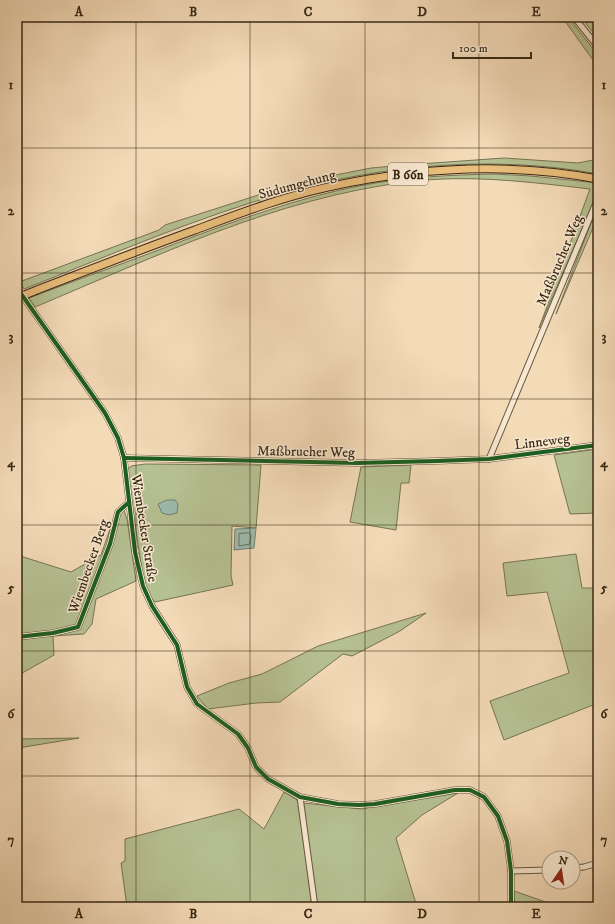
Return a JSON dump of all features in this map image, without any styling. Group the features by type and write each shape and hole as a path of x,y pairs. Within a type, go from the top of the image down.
{"main road":[{"name":"Südumgehung","path":"17,298 229,217 278,200 327,188 407,174 474,170 541,172 598,179"}],"street":[{"path":"574,17 598,47"},
{"name":"Maßbrucher Weg","path":"124,458 357,463 489,459 598,198"},
{"name":"Wiembecker Straße","path":"17,288 105,413 118,438 124,458 128,504 135,552 143,586 146,596 177,645 184,678 190,696 203,709 238,734 248,748 256,767 268,779 300,797 338,804 366,804 455,790 475,792 489,803 502,824 509,848 511,871 511,907"},
{"name":"Linneweg","path":"489,459 598,445"},
{"name":"Wiembecker Berg","path":"17,637 53,633 78,627 110,544 118,512 128,504"},
{"path":"300,797 315,907"},
{"path":"581,868 598,863"},
{"path":"511,871 541,870"}],"green space":[{"path":"562,17 568,17 598,55 598,67"},
{"path":"581,17 589,17 598,28 598,39"},
{"path":"504,158 578,163 598,159 598,174 559,168 520,165 442,165 402,169 325,182 253,202 220,213 154,237 24,289 21,284 22,281 159,230 165,225 277,189 315,179 371,168"},
{"path":"494,174 598,183 598,192 539,328 590,189 498,180 452,179 407,182 358,190 310,201 263,215 171,250 35,307 29,298 228,224 309,198 364,185 396,180"},
{"path":"598,205 598,216 556,314"},
{"path":"598,449 598,513 570,514 554,455"},
{"path":"145,464 261,465 256,528 232,526 231,576 233,585 155,602 148,594 143,577 127,471 131,466"},
{"path":"411,465 409,483 401,483 396,530 350,522 361,467"},
{"path":"123,508 127,519 136,581 96,599 92,624 84,634 53,636 54,655 17,676 17,555 71,572 101,555 117,509"},
{"path":"576,554 582,588 598,588 598,703 504,740 490,701 569,673 547,592 507,596 503,563"},
{"path":"426,613 400,631 352,656 343,654 280,702 256,703 208,709 197,696 229,683 262,674 318,646"},
{"path":"79,738 18,748 17,748 17,739"},
{"path":"284,792 297,800 300,804 312,907 127,907 121,863 125,861 125,839 239,809 264,829"},
{"path":"458,793 422,815 396,838 417,907 317,907 303,803 361,809"},
{"path":"514,891 557,906 561,907 514,907"}],"water":[{"path":"167,500 175,500 178,504 177,513 169,515 162,513 158,504"},
{"path":"256,528 254,548 234,550 235,529"}],"cycle path":[{"path":"17,288 105,413 118,438 124,458 135,552 143,586 152,606 177,645 187,687 197,704 238,734 248,748 256,767 268,779 300,797 338,804 359,805 375,804 455,790 470,790 484,797 498,816 507,841 511,871 511,907"},
{"path":"124,458 357,463 437,461 489,459 598,445"},
{"path":"17,637 53,633 78,627 110,544 118,512 128,503"}]}
